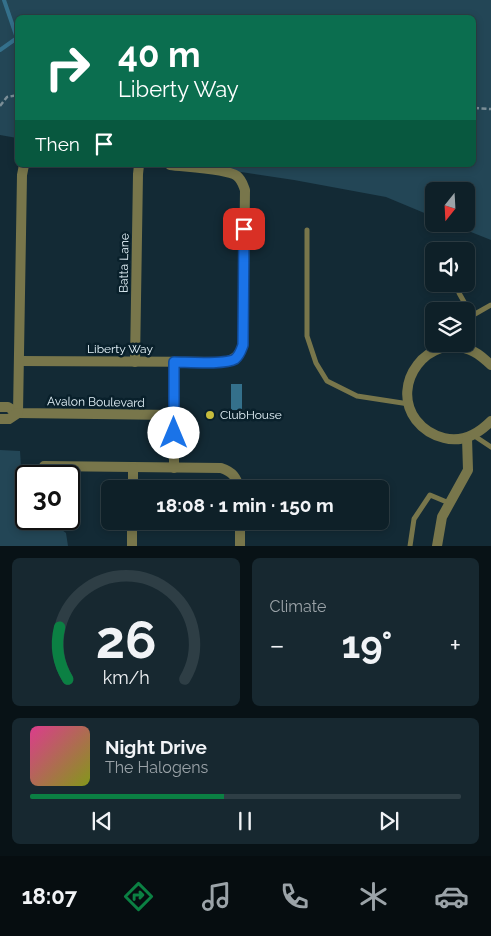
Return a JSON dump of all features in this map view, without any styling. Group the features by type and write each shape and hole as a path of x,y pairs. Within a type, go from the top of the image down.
{"street":[{"path":"18,413 24,167"},
{"name":"Batta Lane","path":"134,362 139,167"},
{"name":"Liberty Way","path":"19,361 226,362 235,358 240,353 243,345 245,190 242,181 237,176 228,172 187,167"},
{"path":"433,352 425,356 414,368 408,383 407,399 412,414 422,427 435,436 451,440 470,436 480,431 491,421"},
{"path":"474,352 481,356 491,366"},
{"path":"174,362 174,468"},
{"name":"Avalon Boulevard","path":"0,407 8,407 18,413 173,415"},
{"name":"Avalon Boulevard","path":"0,419 9,419 18,413"},
{"path":"436,546 442,517 468,470 470,436"},
{"path":"80,467 221,468 230,471 238,480"},
{"path":"133,468 133,480"},
{"path":"132,530 132,546"},
{"path":"240,530 240,546"}],"lane":[{"path":"306,230 307,336 316,363 327,381 357,396 409,404"},
{"path":"475,314 491,305"},
{"path":"470,436 491,447"},
{"path":"410,546 414,519 430,495 450,503"}],"path":[{"path":"0,106 7,97 15,96"},
{"path":"476,108 491,109"}],"shaded area":[{"path":"0,0 491,0 491,240 471,232 475,232 475,182 425,182 425,213 386,197 294,180 207,167 476,167 476,15 15,15 15,138 0,135"},
{"path":"231,384 242,384 242,410 231,410"},
{"path":"0,450 20,451 21,465 15,465 15,530 62,530 66,533 68,546 0,546"}],"waterway":[{"path":"4,0 15,32"},
{"path":"0,50 15,39"}],"place":[{"name":"ClubHouse","path":"210,415"}],"route":[{"path":"174,433 174,362 226,362 235,358 240,353 243,345 244,229"}]}
